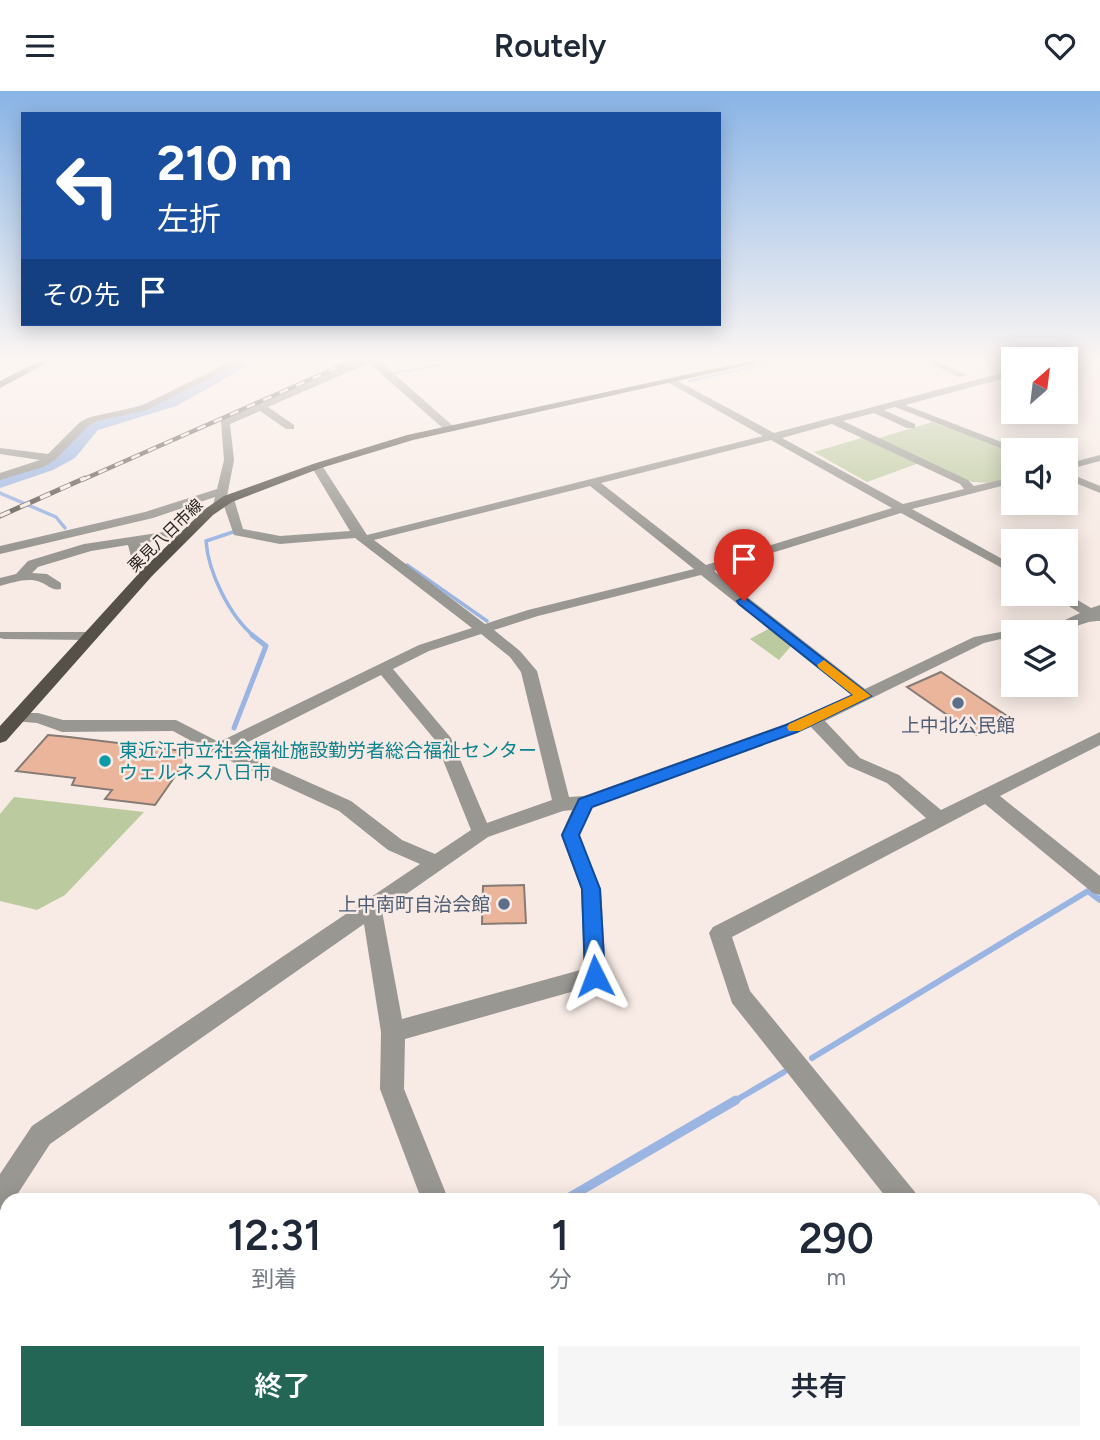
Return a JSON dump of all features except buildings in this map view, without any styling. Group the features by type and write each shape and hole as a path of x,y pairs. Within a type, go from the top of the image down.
{"main road":[{"name":"栗見八日市線","path":"0,737 147,573 223,498 317,466 482,421"}],"street":[{"path":"0,477 39,465 51,458 83,424 90,421"},
{"path":"222,421 229,460 223,498 238,532 280,540 361,536 834,421 964,482 971,490"},
{"path":"281,421 290,427"},
{"path":"441,421 449,428"},
{"path":"743,421 1001,563"},
{"path":"900,421 911,426"},
{"path":"938,421 1001,445"},
{"path":"0,451 51,458"},
{"path":"1078,464 1100,458"},
{"path":"317,466 361,536 483,629 514,654 529,671 574,804 570,835 591,889 595,976 393,1032"},
{"path":"1078,480 1100,490"},
{"path":"591,481 863,696"},
{"path":"219,750 424,648 533,613 704,570 902,508 1001,483"},
{"path":"0,550 223,498"},
{"path":"21,577 33,564 89,547 164,536 180,540"},
{"path":"133,542 141,569 147,573"},
{"path":"0,582 21,577 42,577 56,586"},
{"path":"1078,604 1097,613"},
{"path":"1078,620 1097,613"},
{"path":"4,635 89,636"},
{"path":"3,1188 41,1135 481,832 574,804 814,720 979,640 1001,635"},
{"path":"383,668 443,738 481,832"},
{"path":"19,717 38,718 62,726 176,725 219,750 345,806 395,845 434,862"},
{"path":"814,720 854,762 893,779 939,818"},
{"path":"900,1193 740,996 720,933 939,818 1100,738"},
{"path":"986,795 1100,887"},
{"path":"371,907 393,1032 392,1089 433,1193"}],"green space":[{"path":"932,422 1001,448 1001,481 972,482 876,439"},
{"path":"865,437 919,463 867,482 814,452"},
{"path":"770,628 792,645 779,660 750,639"},
{"path":"14,797 144,812 65,895 37,910 0,901 0,814"}],"waterway":[{"path":"0,482 46,466 68,454 91,426 108,421"},
{"path":"0,493 56,517 65,528"},
{"path":"233,532 206,541 208,553 216,580 229,606 255,637"},
{"path":"407,565 487,621"},
{"path":"234,728 266,646 252,635"},
{"path":"812,1058 1088,891 1100,900"},
{"path":"733,1102 784,1072"},
{"path":"577,1193 736,1100"}],"railway":[{"path":"82,480 216,421"},
{"path":"0,516 85,478"}],"slow traffic":[{"path":"794,727 863,696 824,665"}],"place":[{"name":"上中北公民館","path":"958,703"},
{"name":"東近江市立社会福祉施設勤労者総合福祉センター ウェルネス八日市","path":"105,761"},
{"name":"上中南町自治会館","path":"504,904"}],"route":[{"path":"595,976 591,889 570,835 585,803 768,738 814,720 863,696 744,601"}]}
